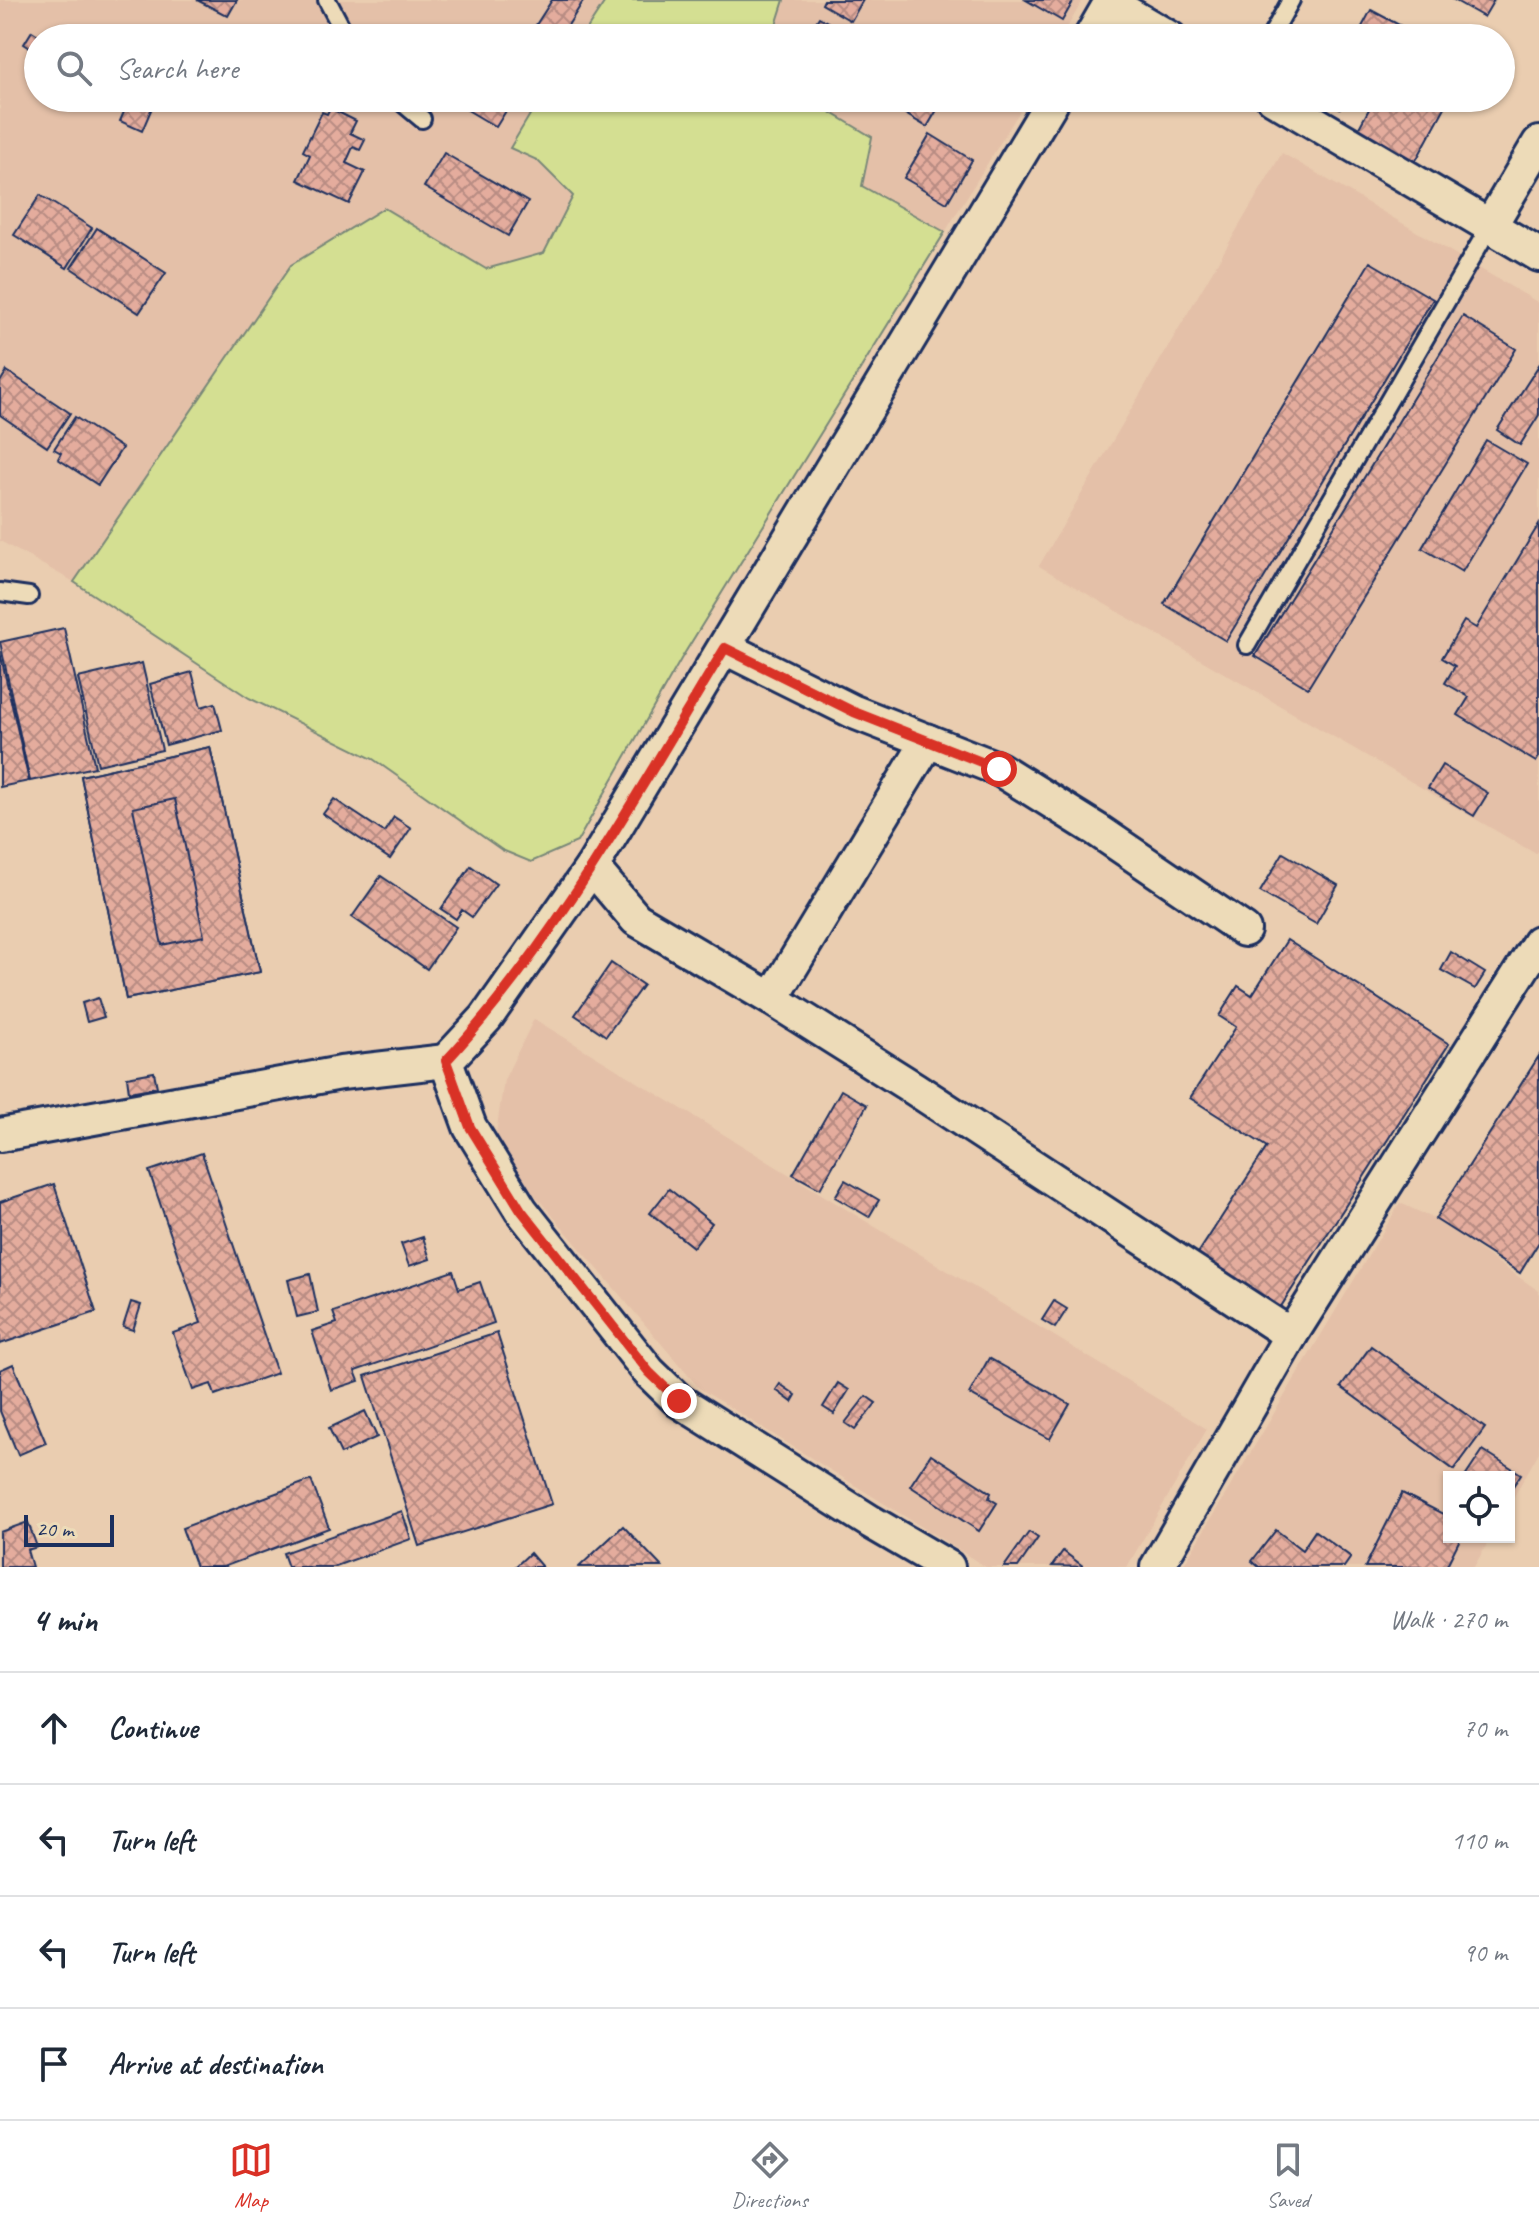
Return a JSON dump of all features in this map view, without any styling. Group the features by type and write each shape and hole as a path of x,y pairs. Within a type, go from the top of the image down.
{"street":[{"path":"1097,24 1109,1 1147,24"},
{"path":"0,1135 341,1073 446,1061 486,1018 592,867 1046,112"},
{"path":"1297,112 1539,255"},
{"path":"1490,226 1539,143"},
{"path":"725,648 854,712 999,769 1097,830 1244,930"},
{"path":"772,999 928,741"},
{"path":"592,867 636,919 772,999 915,1089 1291,1335"},
{"path":"1157,1567 1291,1335 1539,942"},
{"path":"446,1061 470,1127 521,1210 649,1372 679,1401 948,1567"}],"lane":[{"path":"327,0 340,24"},
{"path":"1278,24 1291,0"},
{"path":"414,112 422,119"},
{"path":"1247,645 1490,226"},
{"path":"0,592 29,596"}],"shaded area":[{"path":"0,0 1083,0 1069,24 24,24 24,112 1019,112 681,659 577,842 531,862 502,850 373,759 249,698 74,582 0,541"},
{"path":"1282,153 1539,303 1539,850 1536,854 1039,566"},
{"path":"534,1019 1207,1429 1127,1567 986,1567 699,1388 494,1147 504,1080"},
{"path":"1400,1203 1435,1219 1539,1291 1539,1452 1515,1494 1515,1471 1443,1471 1443,1543 1488,1543 1474,1567 1182,1567"}],"green space":[{"path":"606,0 784,0 776,24 590,24"},
{"path":"532,112 830,112 872,137 862,186 945,232 681,659 577,842 531,862 502,850 373,759 249,698 74,582 291,265 384,208 486,269 544,253 573,196 537,160 510,148"}],"building":[{"path":"197,0 237,0 228,16"},
{"path":"552,0 584,0 569,24 537,24"},
{"path":"824,0 863,0 851,21 822,4"},
{"path":"1026,0 1074,0 1062,21"},
{"path":"1454,0 1494,0 1484,17"},
{"path":"1371,10 1397,24 1364,24"},
{"path":"819,17 831,24 815,24"},
{"path":"124,112 150,112 142,131 120,121"},
{"path":"322,112 338,112 356,121 350,133 365,140 360,150 353,147 346,163 365,172 349,204 298,180 310,155 303,151"},
{"path":"471,112 505,112 496,127"},
{"path":"902,112 936,112 927,127"},
{"path":"1367,112 1442,112 1413,166 1355,135"},
{"path":"930,134 972,160 947,203 904,178"},
{"path":"444,153 528,202 508,236 424,187"},
{"path":"40,195 92,228 67,268 14,235"},
{"path":"97,228 166,273 139,313 71,268"},
{"path":"1370,262 1433,299 1226,641 1164,604"},
{"path":"1463,316 1516,349 1308,688 1255,656"},
{"path":"1539,365 1539,415 1520,445 1497,430"},
{"path":"7,371 70,413 47,447 0,415 0,382"},
{"path":"75,417 122,448 98,485 58,459 61,453 54,449"},
{"path":"1486,440 1527,464 1462,572 1422,548"},
{"path":"1539,524 1539,757 1536,762 1458,715 1469,697 1445,683 1455,666 1442,658 1464,621 1476,628"},
{"path":"64,628 95,767 30,781 0,642"},
{"path":"0,652 29,781 0,787"},
{"path":"142,663 162,750 98,765 78,678"},
{"path":"192,672 201,707 215,703 222,730 166,745 150,684"},
{"path":"210,747 260,972 126,999 81,776","holes":["175,799 204,936 162,945 133,808"]},
{"path":"210,747 260,972 126,999 81,776"},
{"path":"1442,765 1488,793 1474,816 1428,788"},
{"path":"175,799 204,936 162,945 133,808"},
{"path":"334,799 384,832 394,817 411,828 390,859 323,814"},
{"path":"1283,853 1338,885 1316,924 1260,892"},
{"path":"471,866 496,884 472,917 462,910 456,919 441,909"},
{"path":"381,876 456,927 427,969 352,917"},
{"path":"1287,940 1449,1044 1280,1308 1197,1255 1267,1147 1190,1098 1236,1027 1219,1016 1238,986 1252,995"},
{"path":"1451,952 1485,973 1475,989 1441,970"},
{"path":"611,963 643,985 606,1036 575,1015"},
{"path":"98,998 104,1017 87,1022 82,1003"},
{"path":"1539,1056 1539,1242 1520,1273 1435,1219"},
{"path":"154,1072 157,1087 129,1092 127,1077"},
{"path":"841,1090 867,1105 820,1189 793,1174"},
{"path":"202,1153 277,1373 215,1395 211,1384 193,1390 173,1333 201,1323 149,1171"},
{"path":"845,1180 879,1200 869,1217 835,1197"},
{"path":"54,1184 96,1312 0,1344 0,1202"},
{"path":"669,1189 712,1223 693,1247 650,1213"},
{"path":"423,1237 430,1259 409,1266 401,1244"},
{"path":"453,1271 459,1289 480,1282 494,1323 355,1371 359,1381 331,1390 312,1331 337,1323 333,1312"},
{"path":"310,1274 318,1312 297,1317 288,1280"},
{"path":"1054,1301 1067,1309 1055,1328 1042,1320"},
{"path":"131,1302 141,1305 133,1330 123,1327"},
{"path":"497,1333 552,1504 419,1546 365,1376"},
{"path":"1371,1346 1485,1428 1454,1470 1341,1387"},
{"path":"989,1358 1070,1404 1050,1439 969,1394"},
{"path":"13,1364 46,1443 18,1455 0,1411 0,1370"},
{"path":"838,1383 849,1390 834,1414 823,1407"},
{"path":"780,1384 796,1395 792,1402 776,1390"},
{"path":"866,1396 876,1403 855,1430 845,1423"},
{"path":"365,1411 377,1437 341,1454 329,1428"},
{"path":"1483,1450 1521,1474 1515,1483 1515,1471 1469,1471"},
{"path":"931,1454 991,1493 989,1498 997,1503 979,1531 910,1486"},
{"path":"311,1480 329,1528 223,1567 196,1567 182,1528"},
{"path":"1402,1493 1443,1514 1443,1543 1458,1543 1446,1567 1365,1567"},
{"path":"402,1511 411,1539 333,1567 288,1567 283,1553"},
{"path":"28,1522 37,1547 27,1550 32,1567 0,1567 0,1532"},
{"path":"623,1526 662,1567 579,1567"},
{"path":"1276,1530 1302,1550 1315,1531 1351,1557 1344,1567 1259,1567 1252,1561"},
{"path":"1029,1532 1038,1538 1018,1567 1004,1567"},
{"path":"1063,1551 1084,1567 1052,1566"},
{"path":"530,1553 542,1567 515,1567"}],"route":[{"path":"679,1401 623,1341 521,1210 470,1127 446,1061 486,1018 592,867 725,648 854,712 999,769"}]}
